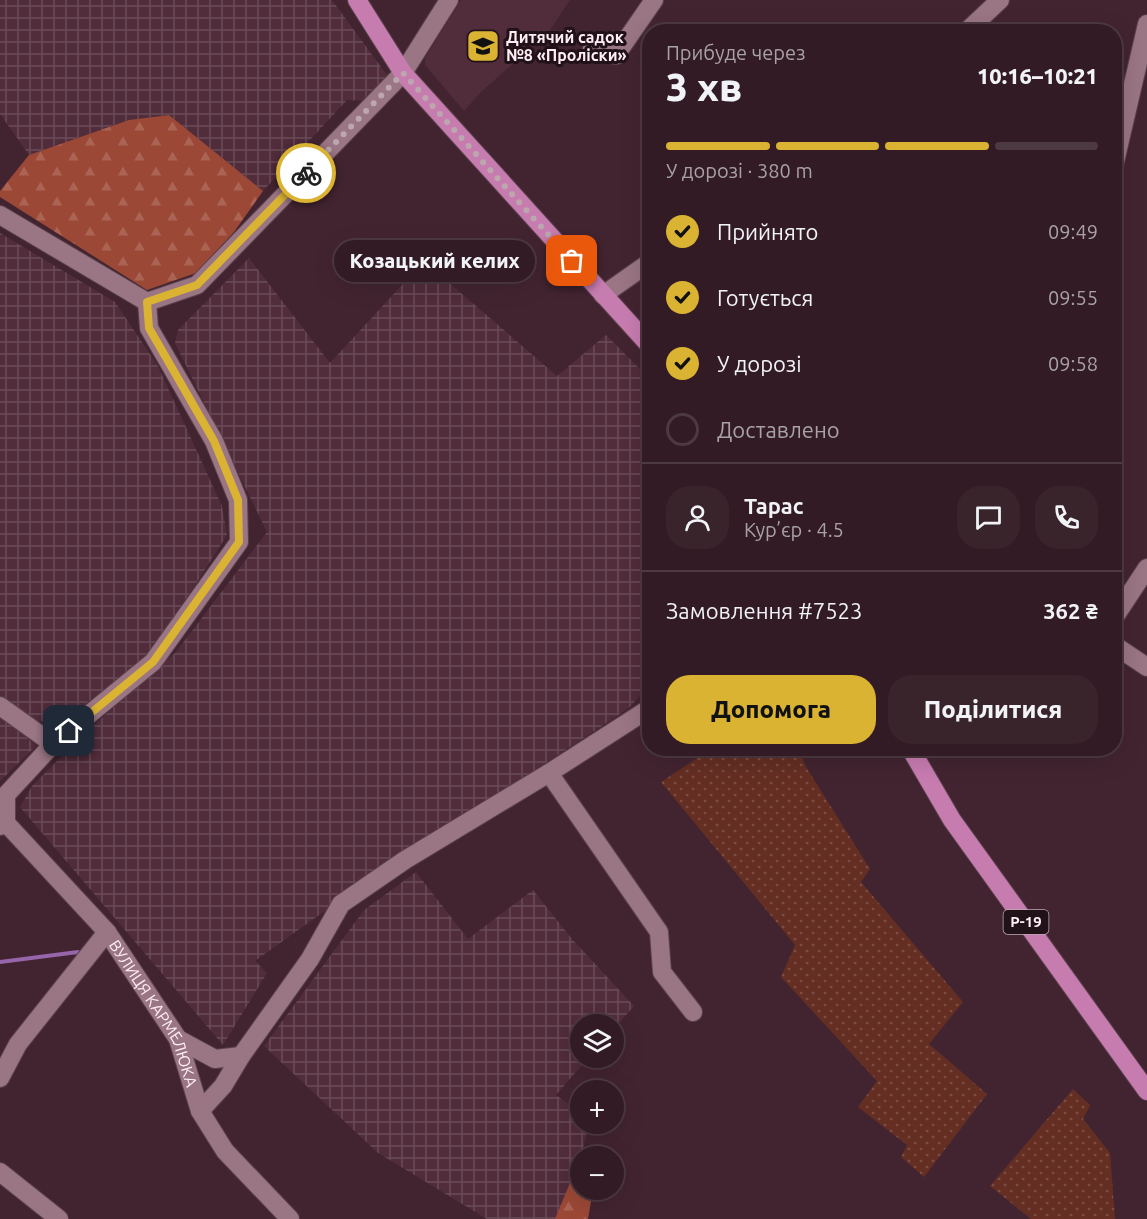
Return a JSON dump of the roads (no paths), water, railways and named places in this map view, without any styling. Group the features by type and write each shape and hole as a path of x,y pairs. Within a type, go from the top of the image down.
{"main road":[{"path":"357,0 403,73 642,337"},
{"name":"Р-19","path":"915,756 952,820 1147,1091"}],"street":[{"path":"0,215 147,302 197,285 403,73 449,0"},
{"path":"592,50 616,55 654,0"},
{"path":"974,24 1000,0"},
{"path":"1122,132 1147,24"},
{"path":"603,295 642,268"},
{"path":"3,825 6,795 53,744 153,662 239,542 238,500 214,441 149,328 147,302"},
{"path":"1122,606 1147,568"},
{"path":"1122,650 1147,666"},
{"path":"0,706 53,744"},
{"path":"200,1110 223,1086 241,1056 310,959 341,904 405,860 549,773 642,713"},
{"path":"549,773 659,932 662,972 693,1012"},
{"name":"ВУЛИЦЯ КАРМЕЛЮКА","path":"3,825 107,932 178,1038 200,1110 225,1151 290,1219"},
{"path":"0,1078 18,1044 107,932"},
{"path":"178,1038 215,1059 241,1056"},
{"path":"0,1172 59,1219"}],"waterway":[{"path":"0,962 78,952"}],"place":[{"name":"Дитячий садок №8 «Проліски»","path":"483,46"},
{"name":"Козацький келих","path":"572,261"}]}
